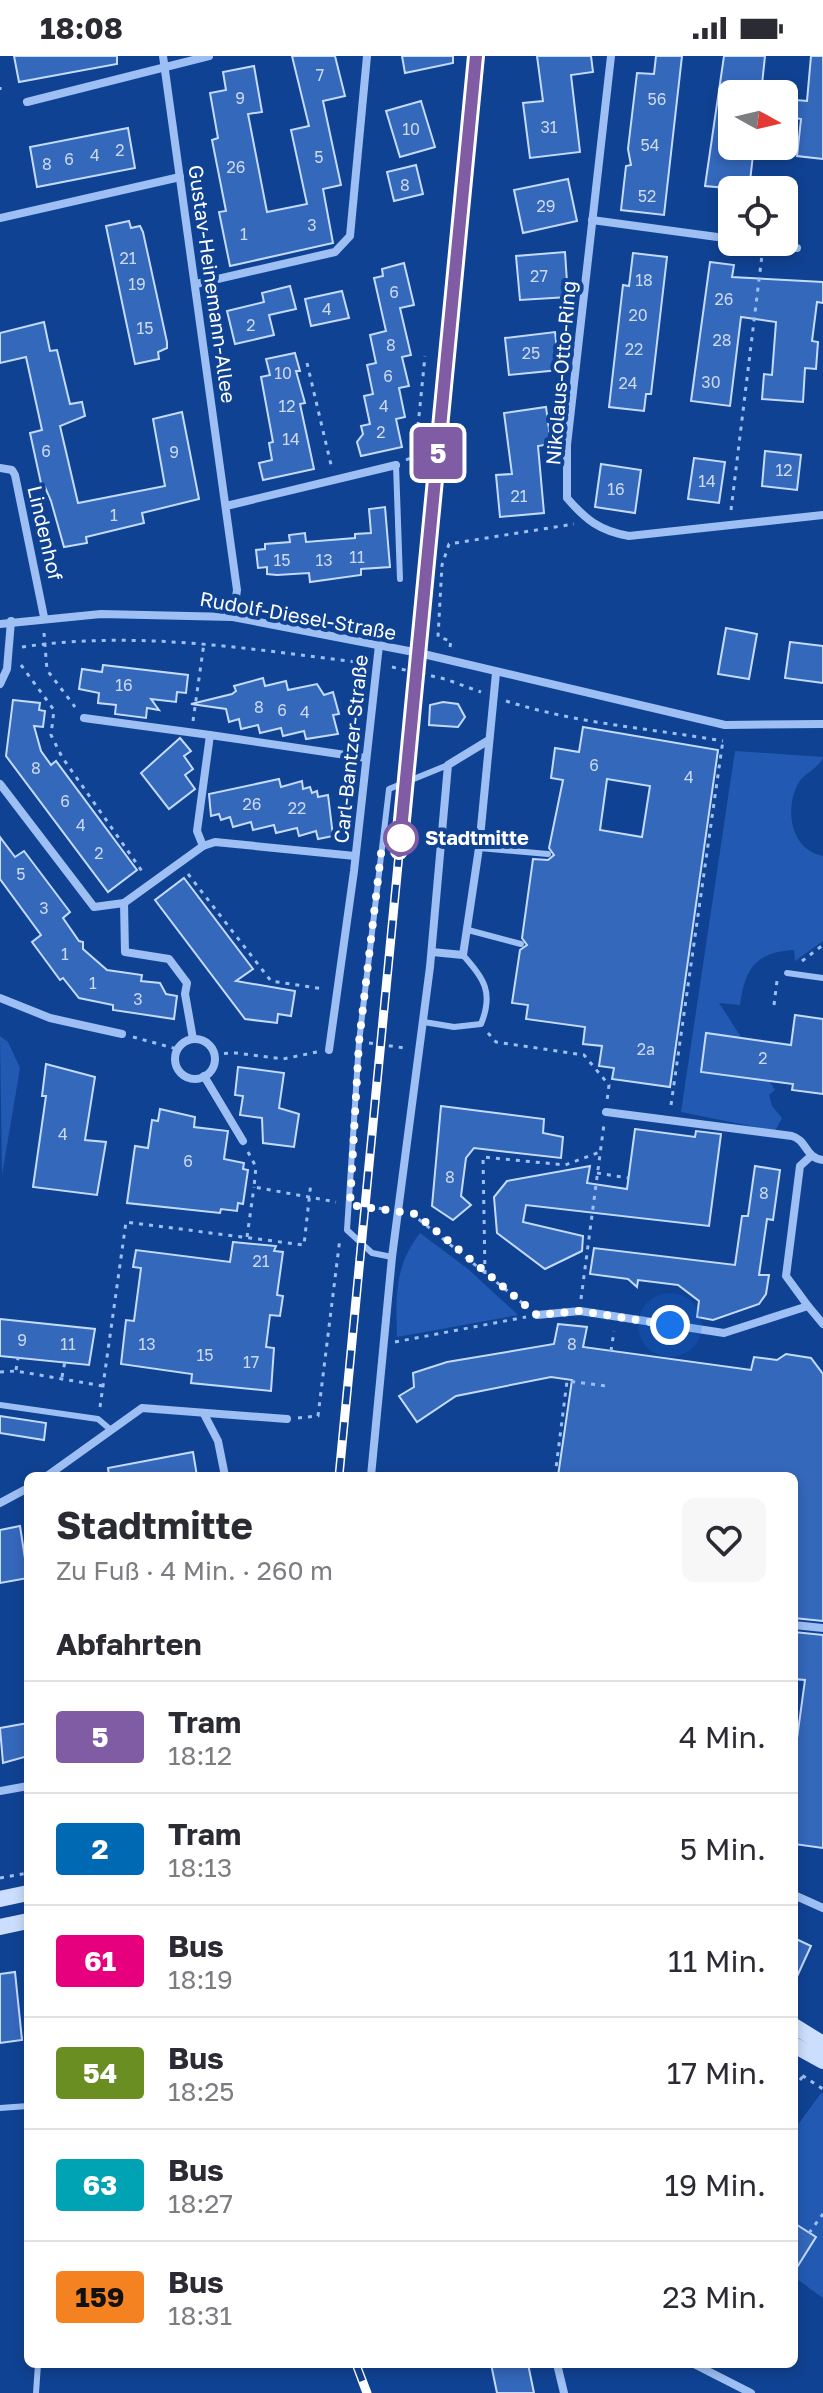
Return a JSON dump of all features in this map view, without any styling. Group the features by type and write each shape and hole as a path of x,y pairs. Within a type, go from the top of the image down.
{"street":[{"name":"Gustav-Heinemann-Allee","path":"163,56 237,590 233,617"},
{"path":"27,102 209,56"},
{"path":"196,284 335,252 343,247 350,236 367,56"},
{"name":"Nikolaus-Otto-Ring","path":"584,518 567,498 567,445 611,56"},
{"path":"0,218 180,177"},
{"path":"592,220 718,237"},
{"path":"226,506 396,465"},
{"name":"Lindenhof","path":"0,468 8,468 15,475 44,617"},
{"path":"584,518 604,532 629,536 823,515"},
{"name":"Rudolf-Diesel-Straße","path":"0,624 44,617 158,613 233,617 449,660 725,725 823,724"},
{"path":"0,684 7,669 11,621"},
{"name":"Carl-Bantzer-Straße","path":"329,1050 379,645"},
{"path":"432,952 463,955 479,848 496,673"},
{"path":"84,718 366,758"},
{"path":"203,846 197,831 210,735"},
{"path":"371,1472 392,1257 432,952 448,765 489,740"},
{"path":"0,784 94,907 124,903 125,952 169,959 187,983 185,994 193,1039"},
{"name":"Carl-Bantzer-Straße","path":"124,903 203,846 228,841 355,856"},
{"path":"0,998 50,1018 122,1034"},
{"path":"193,1039 209,1044 214,1054 213,1067 204,1076 192,1079 180,1073 174,1061 177,1049 193,1039"},
{"path":"204,1076 243,1141"},
{"path":"606,1112 792,1136 802,1141 811,1156 823,1160"},
{"path":"811,1156 800,1166 786,1276 823,1324"},
{"path":"537,1315 580,1311 724,1333 808,1306"},
{"path":"53,1472 142,1408 287,1419"},
{"path":"204,1414 218,1441 224,1472"},
{"path":"0,1503 24,1490"},
{"path":"798,1625 823,1628"},
{"path":"0,1791 24,1787"},
{"path":"0,1899 24,1893"},
{"path":"798,1897 823,1908"},
{"path":"0,1927 24,1923"},
{"path":"798,2028 823,2044"},
{"path":"798,2047 823,2061"},
{"path":"558,2368 564,2393"},
{"path":"702,2368 751,2393"}],"lane":[{"path":"396,465 400,579"},
{"path":"392,1257 372,1253 347,1230 359,1042 389,789 448,765"},
{"path":"479,848 548,854"},
{"path":"468,930 521,944"},
{"path":"424,1022 454,1027 481,1024 488,1008 485,981 463,955"},
{"path":"787,973 823,978"},
{"path":"0,1405 98,1419 111,1430"},
{"path":"0,2108 24,2106"},
{"path":"36,2393 38,2368"}],"path":[{"path":"730,526 763,256"},
{"path":"396,465 415,456 425,356"},
{"path":"307,363 334,480"},
{"path":"449,660 451,641 438,637 442,565 449,544 570,527 584,518"},
{"path":"44,617 47,670 84,718"},
{"path":"150,884 62,757 51,735 54,710 9,648 45,643 146,639 204,643 377,665 454,681 549,714 615,728 723,741"},
{"path":"192,733 204,643"},
{"path":"669,1122 725,725"},
{"path":"179,862 271,981 335,991"},
{"path":"481,1024 496,1042 584,1055 609,1085 580,1311"},
{"path":"122,1034 177,1049"},
{"path":"359,1042 420,1050"},
{"path":"214,1054 236,1053 283,1059 329,1050"},
{"path":"243,1141 256,1167 247,1237"},
{"path":"485,1274 483,1157 565,1165 600,1152"},
{"path":"597,1173 628,1178"},
{"path":"98,1419 126,1222 304,1245 311,1182"},
{"path":"254,1187 416,1214 537,1315"},
{"path":"287,1419 318,1416 337,1241 347,1230"},
{"path":"383,1342 537,1315"},
{"path":"611,1351 615,1316"},
{"path":"16,1371 18,1358"},
{"path":"62,1379 65,1361"},
{"path":"0,1372 16,1371 104,1386"},
{"path":"556,1472 567,1381 606,1386"},
{"path":"0,1878 24,1874"},
{"path":"798,2073 823,2089"},
{"path":"798,2083 803,2076"},
{"path":"809,2233 823,2214"}],"shaded area":[{"path":"735,751 823,757 798,784 791,817 797,837 804,846 823,856 823,941 795,961 794,950 770,954 761,959 749,972 740,1005 719,1003 775,1090 769,1095 772,1106 782,1118 775,1131 681,1112"},
{"path":"0,1036 8,1042 20,1068 2,1175"},
{"path":"420,1233 468,1269 518,1315 397,1337 398,1282 405,1258"},
{"path":"821,2093 823,2298 798,2280 798,2125"}],"building":[{"path":"14,56 117,56 117,64 19,82"},
{"path":"292,56 335,56 345,96 323,101 341,185 323,189 333,243 230,266 219,212 226,211 212,140 218,138 210,93 226,90 223,72 254,66 262,112 248,114 267,212 307,204 291,130 309,126"},
{"path":"402,56 453,56 453,63 405,73"},
{"path":"537,56 591,56 593,72 571,75 580,152 530,158 523,103 543,101"},
{"path":"656,56 682,56 664,215 621,210 626,166 631,165 628,149 637,73 654,74"},
{"path":"724,56 765,56 762,80 720,80"},
{"path":"811,56 823,56 823,159 798,156 801,119 798,118 798,100 807,101"},
{"path":"718,97 718,160 752,160 751,176 718,176 718,187 705,186"},
{"path":"421,101 435,147 400,157 386,111"},
{"path":"128,128 135,168 37,187 30,147"},
{"path":"416,165 423,194 394,201 387,172"},
{"path":"568,179 577,221 523,233 514,190"},
{"path":"129,221 131,228 140,226 143,232 167,342 167,348 158,352 159,359 135,364 106,226"},
{"path":"565,252 568,297 520,300 516,256"},
{"path":"633,253 667,257 651,394 646,394 644,411 609,407 623,285 629,286"},
{"path":"710,262 734,265 732,277 823,282 823,303 817,302 812,341 818,342 816,369 805,368 803,402 762,399 764,374 772,375 776,322 741,317 730,406 691,401"},
{"path":"404,263 414,305 400,308 411,355 402,357 409,386 399,388 405,417 396,419 402,447 361,456 357,442 363,434 361,426 370,424 364,396 373,394 367,365 376,363 370,335 386,331 374,278 383,276 382,269"},
{"path":"290,286 296,309 269,315 274,335 235,344 227,311 264,302 262,293"},
{"path":"342,291 349,318 311,326 305,299"},
{"path":"44,322 50,351 57,350 70,404 82,402 85,416 60,426 78,503 165,486 153,419 182,412 199,499 142,513 144,523 86,537 87,543 64,547 51,501 45,487 42,488 30,433 42,430 26,357 0,363 0,333"},
{"path":"555,332 559,370 509,375 505,338"},
{"path":"295,353 300,371 296,371 305,403 300,404 314,469 263,480 259,463 272,460 269,443 273,442 261,377 270,375 266,359"},
{"path":"546,407 551,444 538,446 544,513 500,517 496,475 512,474 504,413"},
{"path":"765,451 801,455 797,490 762,486"},
{"path":"694,458 725,462 719,503 688,499"},
{"path":"601,464 641,470 635,513 595,507"},
{"path":"385,507 390,567 361,569 361,575 310,582 309,573 277,575 267,574 267,567 258,568 256,550 265,549 265,544 290,542 289,535 305,533 306,542 355,538 355,534 371,533 369,509"},
{"path":"726,628 757,634 749,679 718,674"},
{"path":"790,642 823,646 823,683 785,678"},
{"path":"103,665 188,675 186,693 177,692 176,702 151,699 159,710 147,708 146,718 115,714 116,705 98,703 99,693 79,689 82,669 102,672"},
{"path":"263,678 265,686 286,681 288,690 317,684 324,695 333,692 339,714 333,715 338,734 306,739 304,731 283,736 281,728 260,733 258,725 241,729 239,719 229,722 226,709 191,704 232,694 236,691 234,686"},
{"path":"13,700 40,703 39,710 45,711 43,727 34,726 41,751 51,765 56,761 137,870 108,892 6,756"},
{"path":"443,702 458,704 465,717 458,727 429,725 430,705"},
{"path":"583,727 718,750 670,1087 612,1079 614,1068 599,1066 602,1046 583,1044 585,1027 526,1019 528,1005 512,1003 520,950 527,945 522,938 533,859 548,860 554,855 549,848 563,780 551,778 555,748 579,752","holes":["607,779 650,786 642,837 600,830"]},
{"path":"180,738 191,751 184,756 193,769 185,775 195,789 169,809 141,773"},
{"path":"279,779 281,787 302,781 303,789 310,787 312,793 317,791 318,797 328,795 333,836 318,839 316,831 299,836 297,828 276,833 274,825 253,830 251,822 233,827 230,817 221,820 219,814 211,816 209,794"},
{"path":"0,837 15,857 24,851 70,912 63,918 79,941 83,942 83,949 107,970 142,975 141,981 160,983 166,994 177,996 174,1019 113,1010 113,1005 79,998 63,978 60,980 32,942 41,935 0,879"},
{"path":"184,878 253,969 236,981 295,991 291,1016 278,1014 277,1023 245,1019 155,900"},
{"path":"795,1015 823,1019 823,1094 792,1090 793,1084 701,1072 706,1033 791,1045"},
{"path":"46,1064 95,1077 85,1140 106,1142 97,1195 33,1187 46,1096 42,1096"},
{"path":"238,1067 284,1073 279,1108 299,1114 294,1147 263,1143 262,1118 240,1115 243,1096 235,1095"},
{"path":"441,1106 544,1119 543,1133 563,1137 561,1158 474,1148 466,1158 461,1196 471,1205 453,1220 432,1206"},
{"path":"160,1109 195,1117 194,1127 228,1131 224,1159 244,1163 243,1169 248,1170 243,1204 238,1203 237,1211 221,1209 220,1213 127,1203 135,1146 148,1148 152,1120 158,1121"},
{"path":"635,1129 695,1137 696,1131 721,1134 709,1226 526,1205 523,1222 583,1236 582,1251 545,1269 497,1233 494,1197 507,1181 590,1166 587,1183 627,1189"},
{"path":"755,1166 780,1170 773,1220 767,1219 759,1275 769,1275 766,1294 759,1304 713,1320 697,1317 699,1301 678,1285 638,1280 637,1287 628,1279 590,1274 594,1248 735,1265 742,1216 748,1216"},
{"path":"233,1242 276,1246 274,1251 283,1252 277,1295 283,1296 280,1316 270,1315 266,1347 274,1348 271,1391 191,1383 192,1374 121,1364 126,1320 134,1321 141,1268 133,1267 136,1250 230,1262"},
{"path":"0,1319 95,1329 89,1365 0,1356"},
{"path":"558,1324 587,1327 583,1347 751,1370 754,1357 777,1360 786,1354 811,1358 823,1374 823,1621 798,1618 798,1472 559,1472 572,1380 551,1377 456,1396 417,1422 399,1396 414,1387 413,1373 447,1362 554,1344"},
{"path":"0,1416 46,1423 44,1440 0,1433"},
{"path":"193,1452 196,1472 108,1472 108,1468"},
{"path":"20,1526 24,1579 0,1583 0,1530"},
{"path":"798,1632 823,1635 823,1848 798,1845 798,1731 805,1680 798,1679"},
{"path":"24,1724 24,1757 3,1763 0,1728"},
{"path":"798,1940 811,1946 798,1974"},
{"path":"15,1972 22,2040 0,2043 0,1974"},
{"path":"798,2226 816,2237 798,2266"},
{"path":"492,2368 529,2368 534,2393 497,2393"}],"railway":[{"path":"339,1472 476,56"},
{"path":"358,2368 367,2393"}],"tram line":[{"name":"5","path":"399,851 476,56"}],"place":[{"name":"Stadtmitte","path":"401,838"}],"route":[{"path":"401,838 382,845 359,1042 350,1205 416,1214 537,1315 580,1311 670,1325"}]}
